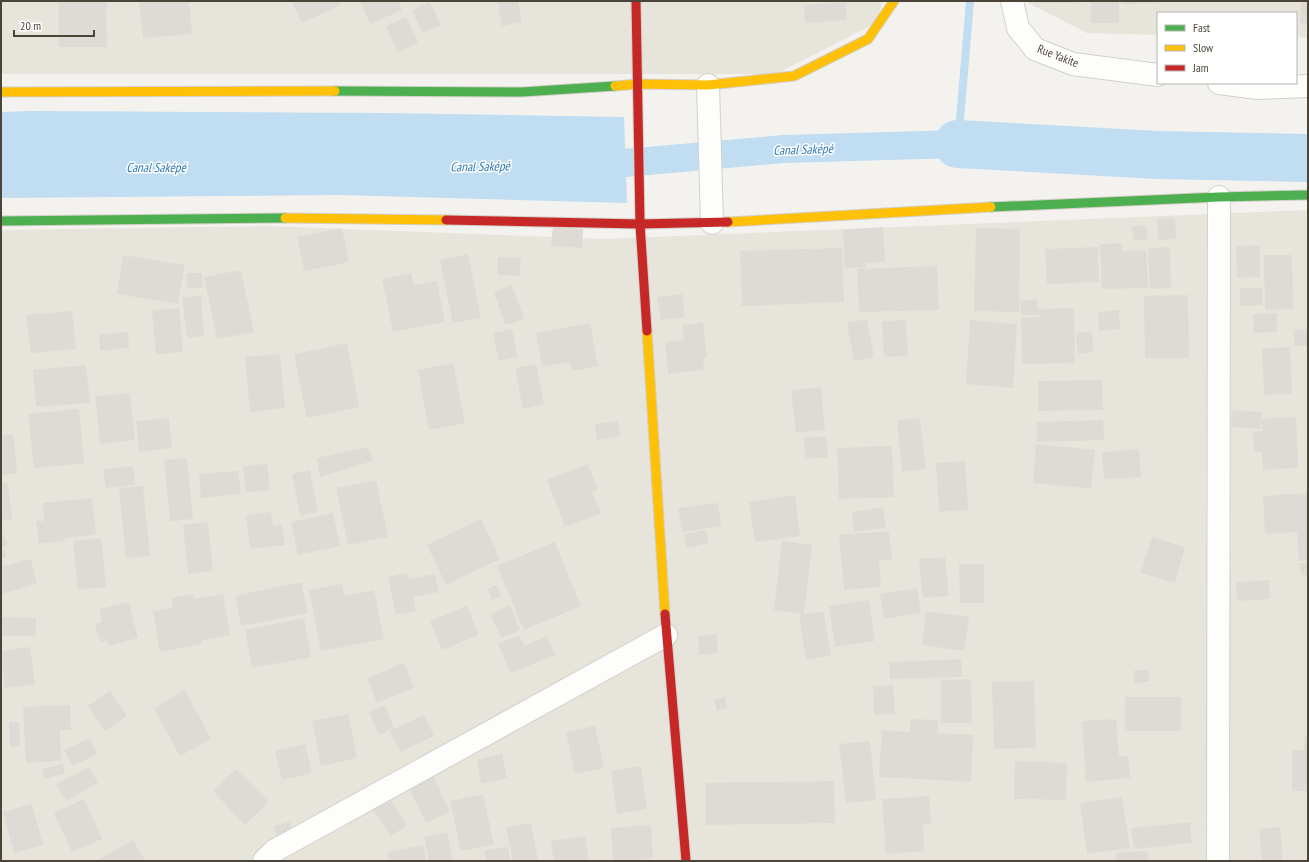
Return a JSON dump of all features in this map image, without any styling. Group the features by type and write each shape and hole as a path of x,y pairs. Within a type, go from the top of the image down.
{"street":[{"path":"636,1 640,224 666,635 686,861"},
{"path":"1,92 522,92 638,84 708,85 794,76 868,40 894,1"},
{"name":"Rue Yakite","path":"1012,1 1018,28 1035,49 1073,64 1157,75"},
{"path":"1227,84 1258,88 1308,86"},
{"path":"708,85 712,223"},
{"path":"1,222 255,217 640,224 712,223 977,208 1219,197 1308,195"},
{"path":"1218,861 1219,197"},
{"path":"264,861 274,851 666,635"}],"shaded area":[{"path":"1,1 883,1 876,23 776,74 1,74"},
{"path":"1024,1 1308,1 1308,38 1297,37 1297,12 1157,12 1157,35 1087,33"},
{"path":"1308,210 1308,861 1,861 1,230 267,226 604,239"}],"water":[{"path":"1,112 383,113 624,117 627,203 340,195 1,198"}],"building":[{"path":"106,1 107,47 59,47 58,2"},
{"path":"139,1 189,1 192,34 143,38"},
{"path":"291,1 340,1 341,5 302,23"},
{"path":"360,1 398,1 402,10 370,24"},
{"path":"497,1 518,1 522,22 502,26"},
{"path":"1034,1 1077,1 1077,3 1034,3"},
{"path":"1091,1 1119,1 1119,23 1091,23"},
{"path":"1122,1 1156,1 1156,3 1122,4"},
{"path":"1301,1 1308,1 1308,23 1300,23"},
{"path":"430,2 441,25 422,33 412,10"},
{"path":"846,2 847,20 805,23 804,5"},
{"path":"406,17 418,43 398,52 386,26"},
{"path":"1175,218 1176,239 1158,240 1157,219"},
{"path":"1146,225 1148,239 1134,241 1132,226"},
{"path":"553,227 583,229 582,248 551,246"},
{"path":"883,227 885,262 865,263 866,267 845,268 843,230"},
{"path":"342,228 349,262 304,271 297,237"},
{"path":"976,228 1020,229 1019,312 974,311"},
{"path":"1121,243 1122,251 1146,250 1148,288 1102,289 1100,244"},
{"path":"1260,245 1260,277 1237,278 1236,246"},
{"path":"1098,247 1099,282 1047,284 1045,249"},
{"path":"1170,247 1171,288 1150,289 1148,248"},
{"path":"842,248 844,302 742,306 740,251"},
{"path":"468,254 481,318 453,323 440,260"},
{"path":"123,255 185,265 178,304 117,294"},
{"path":"1264,255 1292,255 1293,309 1265,310"},
{"path":"498,257 521,258 519,276 497,275"},
{"path":"937,266 939,310 859,312 857,269"},
{"path":"241,270 254,332 217,339 204,277"},
{"path":"187,273 202,273 202,288 187,288"},
{"path":"411,273 414,285 437,281 445,322 393,332 382,279"},
{"path":"512,285 524,319 505,325 494,292"},
{"path":"1240,288 1262,288 1262,305 1240,306"},
{"path":"682,294 685,317 661,320 657,297"},
{"path":"1188,295 1189,358 1145,358 1144,296"},
{"path":"201,296 204,336 187,338 182,297"},
{"path":"1037,299 1039,314 1022,316 1020,301"},
{"path":"179,308 183,352 156,354 152,310"},
{"path":"1074,308 1075,363 1022,364 1021,318 1040,317 1039,309"},
{"path":"1119,310 1120,329 1099,331 1098,312"},
{"path":"72,311 76,349 31,353 26,315"},
{"path":"1277,313 1277,332 1254,333 1253,314"},
{"path":"867,319 874,357 854,361 847,323"},
{"path":"906,320 908,356 884,357 882,321"},
{"path":"970,320 1017,324 1013,388 966,384"},
{"path":"590,323 598,366 572,371 570,362 542,367 536,333"},
{"path":"703,323 707,357 703,358 704,370 668,374 665,342 684,340 682,325"},
{"path":"512,329 518,357 499,361 493,333"},
{"path":"1308,329 1308,346 1295,346 1294,330"},
{"path":"1092,331 1093,352 1078,354 1076,333"},
{"path":"128,332 129,348 100,351 99,334"},
{"path":"347,343 359,407 307,418 294,354"},
{"path":"1290,347 1292,394 1264,395 1262,348"},
{"path":"280,354 285,408 250,412 245,357"},
{"path":"453,363 465,423 429,430 418,370"},
{"path":"536,364 544,404 523,409 515,368"},
{"path":"86,365 90,403 36,407 33,370"},
{"path":"1102,380 1103,410 1038,411 1038,381"},
{"path":"821,387 825,430 796,433 791,390"},
{"path":"130,393 135,440 100,444 95,396"},
{"path":"79,409 84,463 34,468 28,414"},
{"path":"1232,410 1262,412 1260,429 1231,427"},
{"path":"1296,417 1298,468 1263,470 1262,452 1254,452 1253,432 1262,431 1261,419"},
{"path":"169,418 172,448 139,452 136,421"},
{"path":"920,418 926,469 902,472 897,420"},
{"path":"1103,420 1104,440 1037,442 1037,422"},
{"path":"618,421 621,436 597,440 595,424"},
{"path":"13,434 17,473 1,475 1,435"},
{"path":"826,436 828,457 805,459 804,438"},
{"path":"1036,444 1095,450 1091,489 1033,483"},
{"path":"892,446 894,497 839,499 837,448"},
{"path":"368,447 373,461 320,477 317,458"},
{"path":"1139,449 1141,477 1104,479 1102,452"},
{"path":"187,458 193,519 170,521 164,460"},
{"path":"965,461 968,510 939,512 936,463"},
{"path":"267,464 270,490 246,492 243,466"},
{"path":"588,464 598,489 592,492 601,513 565,527 547,480"},
{"path":"133,466 135,485 106,488 103,469"},
{"path":"310,470 318,512 300,516 292,474"},
{"path":"238,471 241,494 201,498 199,474"},
{"path":"376,480 388,537 348,545 336,488"},
{"path":"8,482 12,519 1,520 1,483"},
{"path":"143,486 150,556 126,558 119,488"},
{"path":"1308,493 1308,560 1299,561 1297,532 1265,534 1263,496"},
{"path":"795,495 800,536 755,542 749,502"},
{"path":"92,498 96,535 65,538 65,541 39,544 36,521 44,521 43,503"},
{"path":"718,503 721,526 682,532 678,508"},
{"path":"883,507 886,528 854,532 852,512"},
{"path":"271,512 273,526 282,525 285,545 250,549 246,515"},
{"path":"333,513 340,546 298,555 291,522"},
{"path":"481,519 500,559 446,585 427,545"},
{"path":"208,522 213,571 188,574 183,525"},
{"path":"706,530 709,543 687,548 684,534"},
{"path":"1,531 8,544 2,548 7,556 1,560"},
{"path":"889,531 892,559 879,561 881,587 844,590 839,535"},
{"path":"1152,537 1185,547 1175,583 1141,573"},
{"path":"101,538 106,587 78,590 73,541"},
{"path":"782,541 812,545 804,614 774,610"},
{"path":"555,542 581,606 524,630 497,566"},
{"path":"945,557 949,596 923,598 919,559"},
{"path":"31,559 37,584 1,594 1,567"},
{"path":"1300,563 1308,563 1308,575 1301,575"},
{"path":"959,564 984,564 984,603 960,603"},
{"path":"407,573 409,579 435,574 439,592 413,597 416,611 396,615 388,577"},
{"path":"1269,580 1270,599 1237,601 1236,582"},
{"path":"301,582 308,613 241,626 235,596"},
{"path":"342,584 345,596 374,590 384,639 321,651 309,590"},
{"path":"496,585 501,596 492,600 488,589"},
{"path":"917,588 921,613 884,619 880,594"},
{"path":"193,594 194,599 223,594 230,635 202,640 202,644 160,652 153,611 173,608 171,598"},
{"path":"869,600 875,641 835,647 829,606"},
{"path":"129,602 138,638 108,646 107,640 100,642 95,624 102,622 99,609"},
{"path":"510,605 520,630 501,638 490,614"},
{"path":"467,606 479,635 442,650 430,621"},
{"path":"823,611 831,655 806,660 799,615"},
{"path":"926,611 969,617 964,651 922,645"},
{"path":"1,617 36,618 36,636 1,636"},
{"path":"304,618 311,657 252,668 245,630"},
{"path":"717,634 718,653 699,655 698,636"},
{"path":"519,635 524,646 547,636 555,655 510,673 498,644"},
{"path":"30,647 35,684 5,688 1,651"},
{"path":"961,659 962,677 890,679 889,662"},
{"path":"404,663 414,688 377,703 367,678"},
{"path":"1148,669 1150,681 1135,684 1133,671"},
{"path":"971,679 972,723 941,723 941,680"},
{"path":"1034,681 1036,748 994,749 992,682"},
{"path":"893,685 895,714 874,715 873,686"},
{"path":"185,690 211,739 180,756 154,708"},
{"path":"110,691 127,716 105,731 88,706"},
{"path":"725,697 727,708 717,711 714,700"},
{"path":"1125,697 1181,697 1181,731 1125,731"},
{"path":"70,705 71,730 60,730 61,761 26,763 23,707"},
{"path":"385,705 394,728 379,735 369,712"},
{"path":"348,714 357,758 321,766 312,721"},
{"path":"424,715 434,736 401,752 390,731"},
{"path":"910,719 938,720 937,733 973,735 971,782 879,777 882,730 910,732"},
{"path":"1116,719 1119,756 1128,756 1130,778 1086,782 1082,721"},
{"path":"9,722 19,722 20,746 10,747"},
{"path":"595,726 604,768 575,774 566,732"},
{"path":"1304,737 1308,737 1308,791 1292,791 1292,750 1304,750"},
{"path":"90,738 97,754 72,766 64,750"},
{"path":"870,741 876,800 846,803 839,744"},
{"path":"305,744 312,773 282,780 275,751"},
{"path":"502,754 507,778 481,784 477,760"},
{"path":"1015,761 1067,763 1066,800 1014,799"},
{"path":"63,764 65,774 44,779 42,769"},
{"path":"641,766 647,809 617,814 611,771"},
{"path":"89,767 98,783 66,801 56,784"},
{"path":"236,769 269,802 245,825 213,791"},
{"path":"432,774 450,812 426,823 408,786"},
{"path":"834,781 835,823 706,825 706,783"},
{"path":"483,794 494,844 461,851 450,801"},
{"path":"929,796 931,824 923,824 924,851 886,854 882,799"},
{"path":"1122,797 1130,848 1087,854 1080,803"},
{"path":"389,798 407,825 391,836 373,809"},
{"path":"84,799 102,839 72,852 54,813"},
{"path":"32,804 43,845 14,853 3,812"},
{"path":"290,822 293,835 277,838 274,826"},
{"path":"1190,822 1192,843 1134,849 1131,828"},
{"path":"531,823 538,859 529,861 513,861 506,828"},
{"path":"651,825 653,859 613,861 611,828"},
{"path":"1280,827 1283,861 1262,861 1259,829"},
{"path":"447,832 453,861 429,861 424,837"},
{"path":"585,836 589,861 554,861 551,841"},
{"path":"133,840 145,861 96,861"},
{"path":"423,845 426,861 389,861 387,852"},
{"path":"508,847 510,861 486,861 484,850"},
{"path":"1148,851 1149,861 1116,861 1116,853"}],"waterway":[{"path":"958,144 970,1"},
{"name":"Canal Saképé","path":"588,164 625,163 784,149 958,144"},
{"path":"958,144 1158,155 1308,158"}],"traffic: fast":[{"path":"335,91 522,92 615,86"},
{"path":"991,207 1219,197 1308,195"},
{"path":"1,221 285,218"}],"traffic: slow":[{"path":"615,86 638,84 708,85 794,76 868,39 894,1"},
{"path":"1,92 335,91"},
{"path":"728,222 991,207"},
{"path":"285,218 446,220"},
{"path":"647,331 665,614"}],"traffic: jam":[{"path":"636,1 640,224 647,331"},
{"path":"446,220 640,224 728,222"},
{"path":"665,614 686,861"}]}
